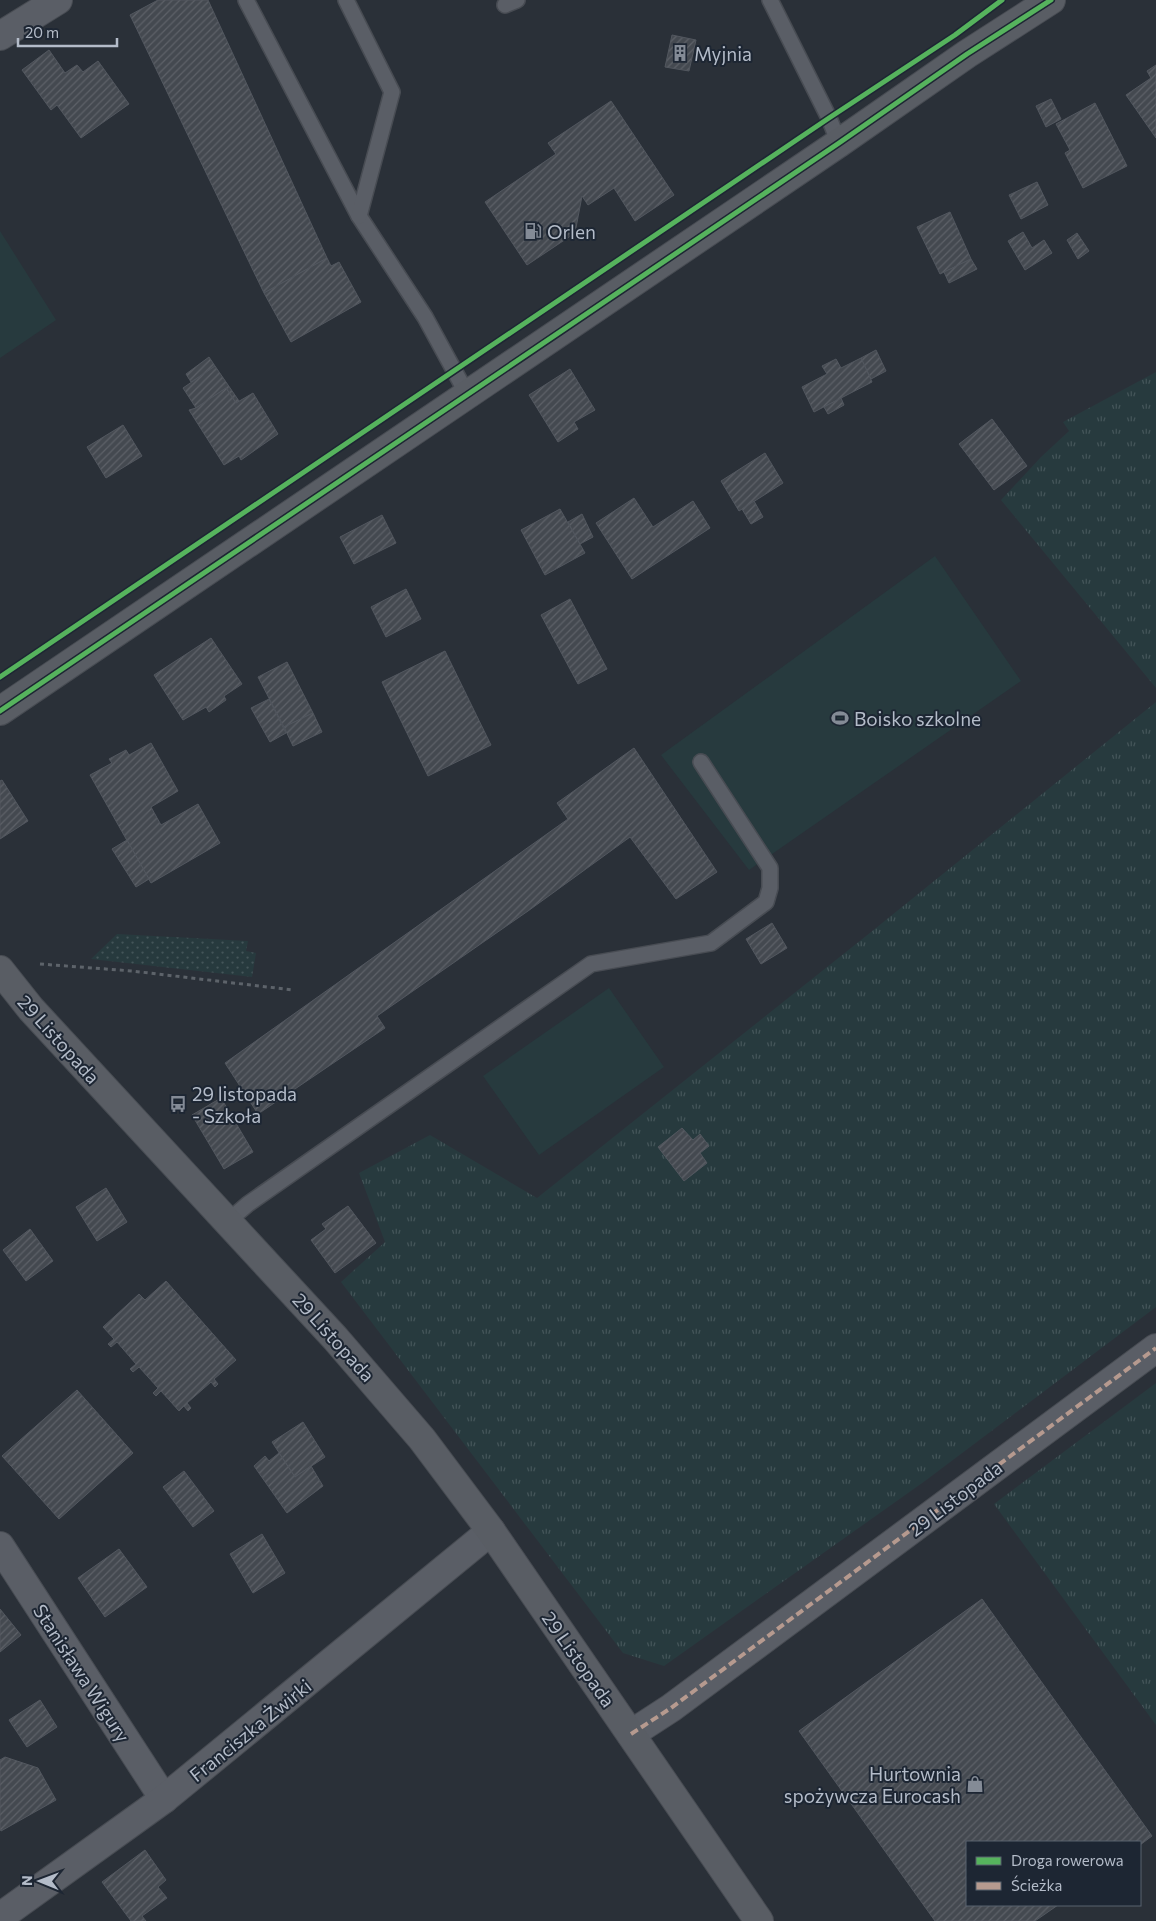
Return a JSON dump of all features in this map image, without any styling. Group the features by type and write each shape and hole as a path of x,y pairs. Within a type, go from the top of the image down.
{"street":[{"path":"0,36 58,0"},
{"path":"0,711 840,143 1044,2"},
{"name":"29 Listopada","path":"0,970 31,1009 322,1323 422,1439 491,1531 759,1921"},
{"name":"29 Listopada","path":"631,1734 694,1690 1156,1348"},
{"name":"Franciszka Żwirki","path":"0,1917 164,1800 491,1531"},
{"name":"Stanisława Wigury","path":"0,1546 164,1800"}],"lane":[{"path":"246,0 359,216 425,317 468,394"},
{"path":"346,0 392,92 359,216"},
{"path":"770,0 840,143"},
{"path":"227,1222 248,1204 592,964 711,943 766,902 770,888 770,868 701,762"}],"path":[{"path":"40,964 132,971 293,990"}],"green space":[{"path":"0,231 56,320 0,358"},
{"path":"1156,372 1156,688 1001,500 1041,457 1069,431 1063,422"},
{"name":"Boisko szkolne","path":"935,556 1021,681 749,870 661,755"},
{"path":"1156,702 1156,1307 925,1481 664,1666 623,1653 341,1282 385,1242 359,1173 430,1135 537,1198"},
{"path":"117,934 248,941 246,951 256,953 252,977 91,959"},
{"path":"609,988 664,1067 539,1155 483,1076"},
{"path":"1156,1383 1156,1725 994,1504"}],"building":[{"path":"158,0 208,0 327,258 264,293 130,15"},
{"name":"Myjnia","path":"672,35 696,40 689,71 665,67"},
{"path":"49,50 65,73 77,65 83,72 98,61 129,104 81,138 57,105 51,110 22,70"},
{"path":"1156,65 1156,138 1126,95 1151,78 1147,71"},
{"path":"1051,99 1061,119 1046,127 1036,106"},
{"path":"611,101 674,195 635,221 614,188 588,205 582,196 575,233 527,265 485,202 556,154 548,143"},
{"path":"1095,103 1127,166 1083,188 1065,153 1070,150 1056,124"},
{"path":"1037,182 1048,205 1021,219 1009,195"},
{"path":"950,212 971,259 940,274 917,227"},
{"path":"1023,232 1032,248 1044,240 1052,253 1025,270 1008,241"},
{"path":"1077,233 1089,251 1078,259 1067,240"},
{"path":"327,258 331,266 339,262 361,302 291,342 264,293"},
{"path":"971,259 977,269 949,283 944,272"},
{"path":"876,350 886,371 871,379 861,358"},
{"path":"209,357 215,366 191,382 186,374"},
{"path":"861,358 872,382 814,412 802,387 827,374 822,366 836,359 841,368"},
{"path":"215,366 239,401 236,403 226,388 196,408 183,388"},
{"path":"570,369 595,410 574,422 578,429 558,442 529,395"},
{"path":"226,388 236,403 253,393 278,434 241,460 239,456 224,465 189,410 196,408"},
{"path":"841,398 844,405 828,414 824,407"},
{"path":"992,419 1027,466 994,490 959,444"},
{"path":"123,425 142,456 106,478 87,447"},
{"path":"765,453 783,483 739,511 721,481"},
{"path":"634,498 653,527 693,501 710,528 632,579 596,523"},
{"path":"754,501 763,517 751,524 742,509"},
{"path":"560,509 585,553 545,575 521,530"},
{"path":"582,514 593,537 580,544 568,522"},
{"path":"382,515 396,543 354,564 340,537"},
{"path":"406,589 421,619 386,637 371,607"},
{"path":"570,599 607,669 578,684 541,615"},
{"path":"211,638 242,684 224,696 226,700 209,712 206,707 183,720 154,675"},
{"path":"445,651 491,745 428,776 382,682"},
{"path":"287,662 313,713 284,727 258,677"},
{"path":"269,699 286,733 270,742 251,708"},
{"path":"313,713 322,732 293,746 284,727"},
{"path":"151,743 178,791 151,807 161,825 198,804 220,843 151,883 90,775 112,763 109,759 126,750 129,755"},
{"path":"634,748 717,872 676,899 630,837 377,1016 385,1028 258,1114 225,1063 568,819 557,803"},
{"path":"2,780 28,821 0,839 0,781"},
{"path":"127,840 149,879 136,887 112,849"},
{"path":"772,923 787,948 761,964 746,939"},
{"path":"221,1098 253,1152 224,1169 192,1115"},
{"path":"682,1128 693,1140 700,1134 709,1146 700,1153 707,1163 684,1181 658,1147"},
{"path":"106,1188 127,1222 97,1241 76,1207"},
{"path":"348,1206 376,1243 335,1273 311,1240 326,1229 322,1224"},
{"path":"30,1229 53,1261 26,1281 3,1250"},
{"path":"166,1281 236,1360 214,1379 218,1384 215,1387 211,1382 187,1403 191,1408 188,1411 184,1406 179,1411 161,1391 156,1396 153,1393 158,1388 139,1367 133,1372 130,1369 136,1364 117,1342 111,1347 108,1344 114,1339 103,1327 139,1294 145,1300"},
{"path":"77,1390 133,1453 59,1519 2,1456"},
{"path":"303,1422 325,1457 295,1477 272,1442"},
{"path":"279,1453 295,1477 311,1466 323,1486 287,1513 254,1466 265,1456 269,1461"},
{"path":"184,1471 214,1511 193,1527 163,1487"},
{"path":"262,1534 285,1573 253,1593 230,1554"},
{"path":"119,1549 147,1587 105,1617 78,1578"},
{"name":"Hurtownia spożywcza Eurocash","path":"982,1599 1152,1836 1141,1844 1141,1841 966,1841 966,1906 1057,1906 1035,1921 935,1921 799,1731"},
{"path":"0,1609 21,1635 0,1652"},
{"path":"40,1700 57,1727 27,1747 9,1720"},
{"path":"5,1757 38,1768 56,1800 1,1831 0,1760"},
{"path":"145,1850 166,1880 158,1887 167,1898 142,1916 146,1921 131,1921 102,1882"}],"marked path":[{"path":"631,1734 671,1708 1156,1348"}],"cycle path":[{"path":"0,677 955,35 1002,0"},
{"path":"0,711 839,143 967,54 1051,0"}],"place":[{"name":"Myjnia","path":"680,53"},
{"name":"Orlen","path":"533,231"},
{"name":"Boisko szkolne","path":"840,718"},
{"name":"29 listopada - Szkoła","path":"178,1104"},
{"name":"Hurtownia spożywcza Eurocash","path":"975,1784"}]}
